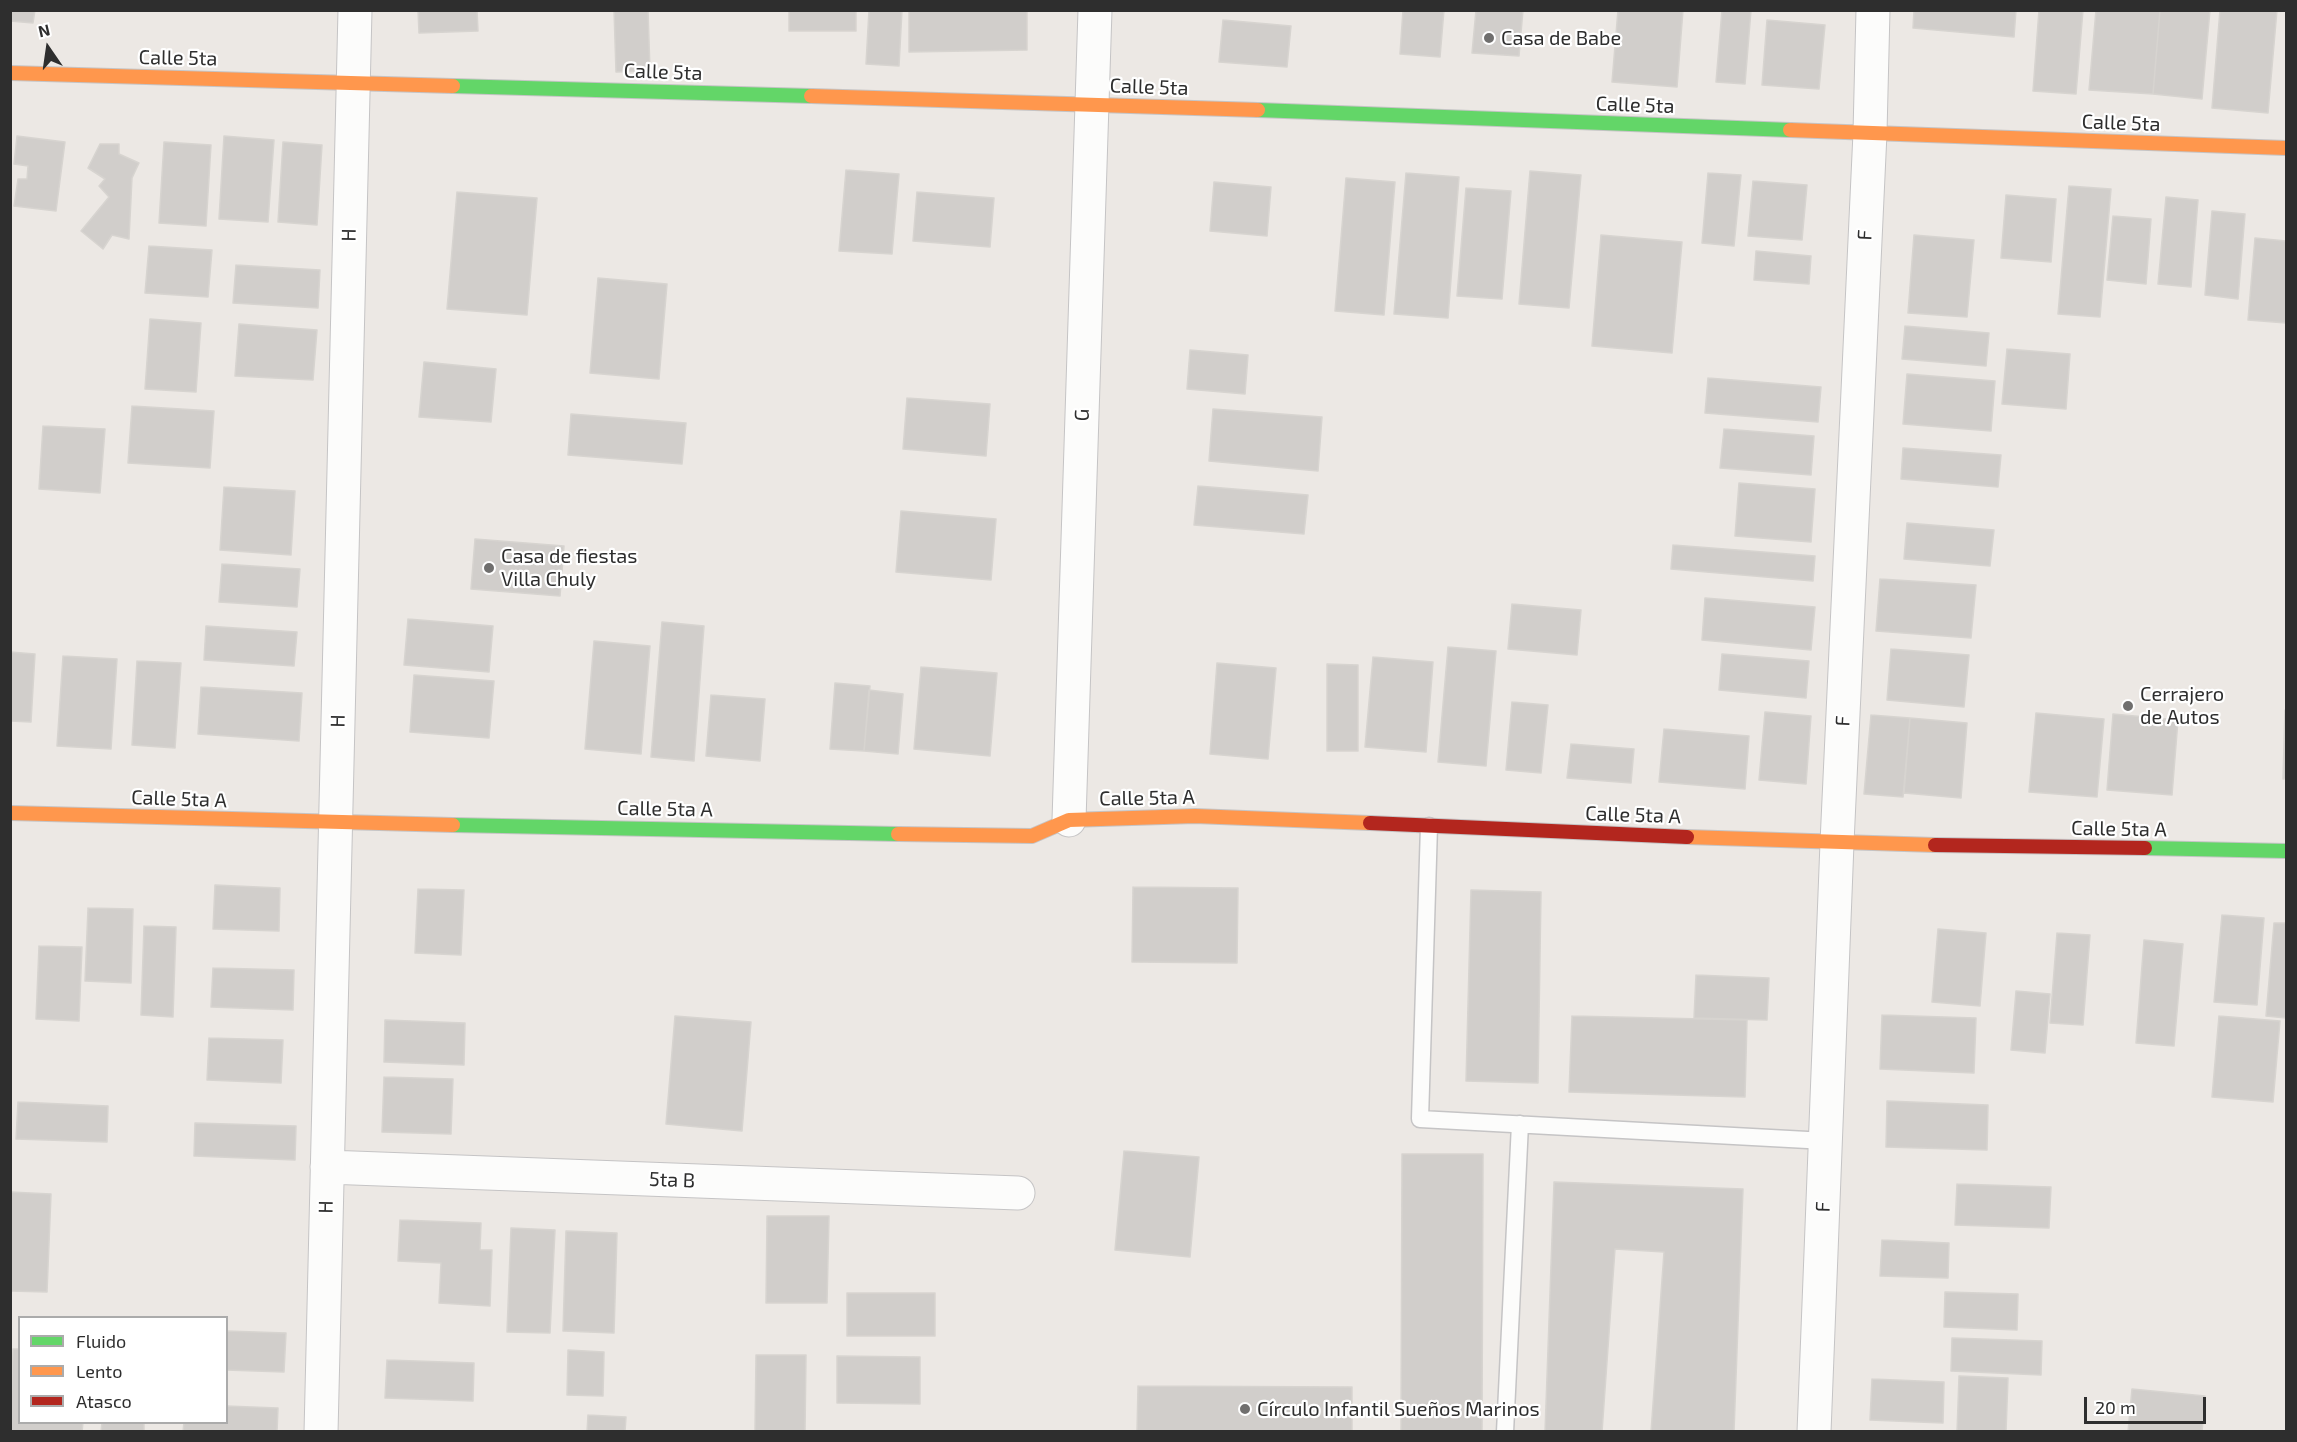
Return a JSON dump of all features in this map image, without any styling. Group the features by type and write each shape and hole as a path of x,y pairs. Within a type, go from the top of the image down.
{"street":[{"name":"H","path":"321,1431 355,10"},
{"name":"G","path":"1069,820 1095,10"},
{"name":"F","path":"1814,1431 1837,843 1870,134 1873,10"},
{"name":"Calle 5ta","path":"10,73 1092,104 2286,148"},
{"name":"Calle 5ta A","path":"10,813 336,823 1032,836 1069,820 1195,816 1837,843 2286,851"},
{"name":"5ta B","path":"327,1167 1018,1193"}],"lane":[{"path":"1429,826 1419,1119 1826,1141"},
{"path":"1505,1431 1520,1124"}],"building":[{"path":"10,10 35,10 33,23 10,21"},
{"path":"418,10 477,10 478,31 419,33"},
{"path":"614,10 648,10 650,71 616,72"},
{"path":"789,10 856,10 856,31 789,31"},
{"path":"869,10 902,10 899,66 866,64"},
{"path":"909,10 1027,10 1027,50 909,52"},
{"path":"1403,10 1444,10 1440,57 1400,54"},
{"path":"1476,10 1523,10 1519,56 1472,53"},
{"path":"1618,10 1683,10 1677,87 1612,82"},
{"path":"1722,10 1751,10 1745,84 1716,82"},
{"path":"1914,10 2016,10 2014,37 1913,28"},
{"path":"2039,10 2083,10 2076,94 2033,91"},
{"path":"2096,10 2160,10 2153,94 2089,90"},
{"path":"2160,10 2210,10 2202,99 2153,94"},
{"path":"2220,10 2277,10 2268,113 2212,108"},
{"path":"1223,20 1291,26 1287,67 1219,62"},
{"path":"1767,20 1825,25 1819,89 1762,85"},
{"path":"17,136 65,142 56,211 14,206 18,179 27,179 28,166 14,164"},
{"path":"224,136 274,140 268,222 219,219"},
{"path":"164,142 211,145 206,226 159,223"},
{"path":"283,142 322,145 317,225 278,222"},
{"path":"100,144 119,144 119,154 139,163 132,178 129,239 112,235 103,249 81,231 109,197 99,186 105,179 88,168"},
{"path":"846,170 899,174 892,254 839,251"},
{"path":"1530,171 1581,175 1569,308 1519,304"},
{"path":"1406,173 1459,177 1448,318 1394,314"},
{"path":"1708,173 1741,175 1734,246 1702,243"},
{"path":"1346,178 1395,182 1384,315 1335,311"},
{"path":"1753,181 1807,185 1802,240 1748,236"},
{"path":"1214,182 1271,187 1267,236 1210,231"},
{"path":"2069,186 2111,189 2100,317 2058,314"},
{"path":"1466,188 1511,191 1502,299 1457,296"},
{"path":"457,192 537,198 527,315 447,309"},
{"path":"917,192 994,198 990,247 913,241"},
{"path":"2006,195 2056,199 2051,262 2001,258"},
{"path":"2166,197 2198,200 2191,287 2158,284"},
{"path":"2212,211 2245,214 2238,299 2205,295"},
{"path":"2113,216 2151,219 2146,284 2107,280"},
{"path":"1601,235 1682,242 1672,353 1592,346"},
{"path":"1914,235 1974,240 1967,317 1908,313"},
{"path":"2255,238 2286,241 2286,323 2248,320"},
{"path":"149,246 212,250 208,297 145,293"},
{"path":"1756,251 1811,256 1809,284 1754,280"},
{"path":"236,265 320,270 318,308 233,303"},
{"path":"598,278 667,284 659,379 590,373"},
{"path":"150,319 201,323 196,392 145,389"},
{"path":"239,324 317,330 313,380 235,376"},
{"path":"1905,326 1989,333 1986,366 1902,359"},
{"path":"2007,349 2070,354 2066,409 2002,404"},
{"path":"1190,350 1248,355 1245,394 1187,389"},
{"path":"424,362 496,369 491,422 419,417"},
{"path":"1907,374 1995,381 1991,431 1903,424"},
{"path":"1708,378 1821,387 1818,422 1705,413"},
{"path":"907,398 990,404 986,456 903,449"},
{"path":"132,406 214,411 210,468 128,463"},
{"path":"1213,409 1322,417 1318,471 1209,461"},
{"path":"571,414 686,423 682,464 568,455"},
{"path":"43,426 105,429 100,493 39,489"},
{"path":"1724,429 1814,436 1811,475 1720,468"},
{"path":"1903,448 2001,455 1998,487 1901,479"},
{"path":"1739,483 1815,489 1811,542 1735,536"},
{"path":"1198,486 1308,495 1304,534 1194,525"},
{"path":"224,487 295,491 291,555 220,550"},
{"path":"901,511 996,519 991,580 896,572"},
{"path":"1907,523 1994,530 1990,566 1904,559"},
{"path":"475,539 564,546 560,596 471,589"},
{"path":"1673,545 1815,556 1813,581 1671,569"},
{"path":"222,564 300,569 297,607 219,602"},
{"path":"1880,579 1976,585 1971,638 1876,631"},
{"path":"1705,598 1815,607 1811,650 1702,640"},
{"path":"1512,604 1581,610 1577,655 1508,649"},
{"path":"408,619 493,626 489,672 404,665"},
{"path":"662,622 704,626 694,761 651,757"},
{"path":"206,626 297,632 294,666 204,660"},
{"path":"594,641 650,646 641,754 585,749"},
{"path":"1448,647 1496,651 1486,766 1438,762"},
{"path":"1891,649 1969,655 1964,707 1887,700"},
{"path":"10,652 35,654 31,722 10,721"},
{"path":"1722,654 1809,661 1806,698 1719,690"},
{"path":"63,656 117,659 111,749 57,746"},
{"path":"1373,657 1433,662 1426,752 1365,747"},
{"path":"137,661 181,663 175,748 132,745"},
{"path":"1217,663 1276,668 1268,759 1210,754"},
{"path":"1327,664 1358,665 1358,751 1327,751"},
{"path":"921,667 997,673 990,756 914,749"},
{"path":"414,675 494,681 489,738 410,732"},
{"path":"835,683 870,686 864,751 830,749"},
{"path":"201,687 302,693 299,741 198,734"},
{"path":"869,690 903,694 898,754 864,751"},
{"path":"711,695 765,699 760,761 706,756"},
{"path":"1512,702 1548,705 1541,773 1506,770"},
{"path":"2285,710 2286,779 2283,779"},
{"path":"1765,712 1811,716 1806,784 1759,780"},
{"path":"2036,713 2104,719 2097,797 2029,792"},
{"path":"2113,714 2178,720 2172,795 2107,790"},
{"path":"1871,715 1910,718 1903,797 1864,794"},
{"path":"1910,718 1967,723 1961,798 1904,793"},
{"path":"1664,729 1749,736 1745,789 1659,782"},
{"path":"1571,744 1634,749 1631,783 1567,778"},
{"path":"215,885 280,888 279,931 213,929"},
{"path":"1133,887 1238,888 1237,963 1132,962"},
{"path":"418,889 464,890 461,955 415,953"},
{"path":"1471,890 1541,892 1538,1083 1466,1081"},
{"path":"88,908 133,909 131,983 85,981"},
{"path":"2222,915 2264,918 2257,1005 2214,1002"},
{"path":"2274,923 2286,923 2286,1018 2266,1016"},
{"path":"144,926 176,927 173,1017 141,1015"},
{"path":"1938,929 1986,933 1980,1006 1932,1002"},
{"path":"2057,933 2090,935 2083,1025 2050,1023"},
{"path":"2144,940 2183,944 2174,1046 2136,1043"},
{"path":"39,946 82,947 79,1021 36,1019"},
{"path":"213,968 294,970 293,1010 211,1007"},
{"path":"1696,975 1769,978 1767,1020 1694,1018"},
{"path":"2016,991 2050,994 2045,1053 2011,1050"},
{"path":"1882,1015 1976,1018 1974,1073 1880,1069"},
{"path":"675,1016 751,1022 742,1131 666,1124"},
{"path":"1572,1016 1747,1020 1745,1097 1569,1092"},
{"path":"2219,1016 2280,1021 2273,1102 2212,1097"},
{"path":"385,1020 465,1023 464,1065 384,1062"},
{"path":"209,1038 283,1040 281,1083 207,1080"},
{"path":"384,1077 453,1079 451,1134 382,1132"},
{"path":"1887,1101 1988,1105 1987,1150 1886,1147"},
{"path":"18,1102 108,1106 107,1142 16,1139"},
{"path":"195,1123 296,1126 295,1160 194,1156"},
{"path":"1124,1151 1199,1157 1190,1257 1115,1250"},
{"path":"1402,1154 1483,1154 1482,1432 1401,1432"},
{"path":"1554,1182 1743,1189 1734,1432 1651,1432 1664,1252 1615,1249 1602,1432 1545,1432"},
{"path":"1957,1184 2051,1187 2049,1228 1955,1225"},
{"path":"10,1192 51,1194 47,1292 10,1291"},
{"path":"767,1216 829,1216 827,1303 766,1303"},
{"path":"400,1220 481,1223 480,1250 492,1250 490,1306 439,1303 441,1263 398,1261"},
{"path":"511,1228 555,1230 550,1333 507,1332"},
{"path":"566,1231 617,1233 614,1333 563,1331"},
{"path":"1882,1240 1949,1243 1948,1278 1880,1276"},
{"path":"1945,1292 2018,1294 2017,1330 1944,1327"},
{"path":"847,1293 935,1293 935,1336 847,1336"},
{"path":"228,1331 286,1333 284,1372 228,1370"},
{"path":"1952,1338 2042,1341 2041,1375 1951,1371"},
{"path":"13,1349 18,1349 18,1424 83,1424 82,1432 10,1432"},
{"path":"568,1350 604,1352 603,1396 567,1395"},
{"path":"756,1355 806,1355 805,1432 755,1432"},
{"path":"837,1356 920,1357 920,1404 837,1403"},
{"path":"387,1360 474,1363 473,1401 385,1398"},
{"path":"1959,1376 2008,1378 2006,1432 1957,1432"},
{"path":"1872,1379 1944,1382 1943,1423 1870,1420"},
{"name":"Círculo Infantil Sueños Marinos","path":"1138,1386 1352,1387 1352,1432 1137,1432"},
{"path":"2132,1389 2205,1396 2202,1432 2128,1432"},
{"path":"228,1406 278,1408 277,1432 183,1432 184,1424 228,1424"},
{"path":"588,1415 626,1417 625,1432 587,1432"},
{"path":"102,1424 144,1424 144,1432 101,1432"}],"traffic: fast":[{"path":"453,86 811,96"},
{"path":"1258,110 1790,130"},
{"path":"453,825 898,834"},
{"path":"2145,848 2286,851"}],"traffic: slow":[{"path":"10,73 453,86"},
{"path":"811,96 1258,110"},
{"path":"1790,130 2286,148"},
{"path":"10,813 453,825"},
{"path":"898,834 1032,836 1069,820 1195,816 1370,823"},
{"path":"1687,837 1935,845"}],"traffic: jam":[{"path":"1370,823 1687,837"},
{"path":"1935,845 2145,848"}],"place":[{"name":"Casa de Babe","path":"1489,38"},
{"name":"Casa de fiestas Villa Chuly","path":"489,568"},
{"name":"Cerrajero de Autos","path":"2128,706"},
{"name":"Círculo Infantil Sueños Marinos","path":"1245,1409"}]}
